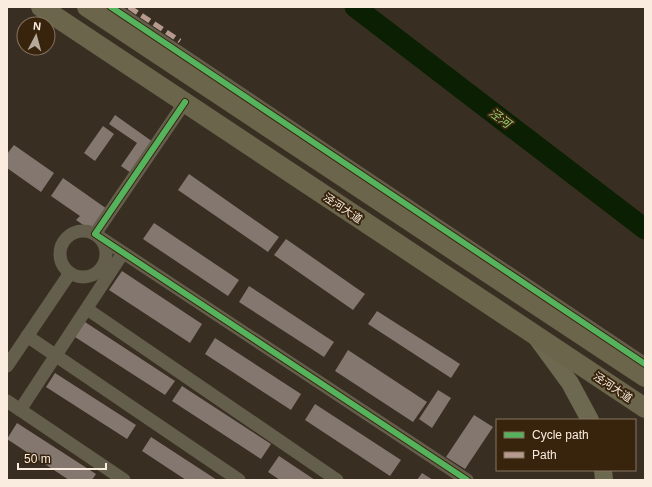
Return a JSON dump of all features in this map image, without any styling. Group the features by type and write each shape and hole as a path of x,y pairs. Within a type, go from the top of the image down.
{"main road":[{"name":"泾河大道","path":"41,7 645,408"},
{"path":"87,7 645,377"},
{"path":"534,335 570,383 589,419"}],"street":[{"path":"111,7 645,364"},
{"path":"95,234 185,102"},
{"path":"95,234 102,240 105,249 105,258 102,266 96,272 88,276 79,276 70,273 64,267 60,258 60,250 63,241 69,235 78,231 87,231 95,234 467,480"},
{"path":"20,410 123,253"},
{"path":"7,366 70,273"},
{"path":"87,309 337,480"},
{"path":"27,336 239,480"},
{"path":"7,401 124,480"}],"building":[{"path":"115,115 153,142 131,173 121,166 137,143 109,124"},
{"path":"103,126 114,134 95,161 84,153"},
{"path":"14,145 54,173 41,192 7,168 7,154"},
{"path":"189,174 279,237 268,252 178,190"},
{"path":"63,178 107,209 92,231 76,220 80,216 51,196"},
{"path":"154,223 239,280 228,296 143,239"},
{"path":"286,239 365,294 353,310 274,255"},
{"path":"122,271 202,324 190,343 109,290"},
{"path":"249,286 334,342 324,357 239,302"},
{"path":"377,311 460,364 451,378 368,324"},
{"path":"85,322 175,381 165,395 75,337"},
{"path":"215,338 301,394 291,410 205,354"},
{"path":"348,350 427,402 413,422 335,371"},
{"path":"55,373 136,425 127,439 46,387"},
{"path":"182,386 271,444 261,459 172,401"},
{"path":"438,390 451,398 432,428 419,419"},
{"path":"315,404 401,460 390,476 305,420"},
{"path":"474,415 493,427 465,469 446,457"},
{"path":"17,423 96,474 92,480 69,480 7,439"},
{"path":"151,437 217,480 186,480 142,451"},
{"path":"279,456 315,480 280,480 268,472"},
{"path":"422,473 433,480 417,480"}],"waterway":[{"name":"泾河","path":"355,7 645,229"}],"marked path":[{"path":"129,7 180,41"}],"cycle path":[{"path":"111,7 645,364"},
{"path":"185,102 95,234 467,480"}]}
